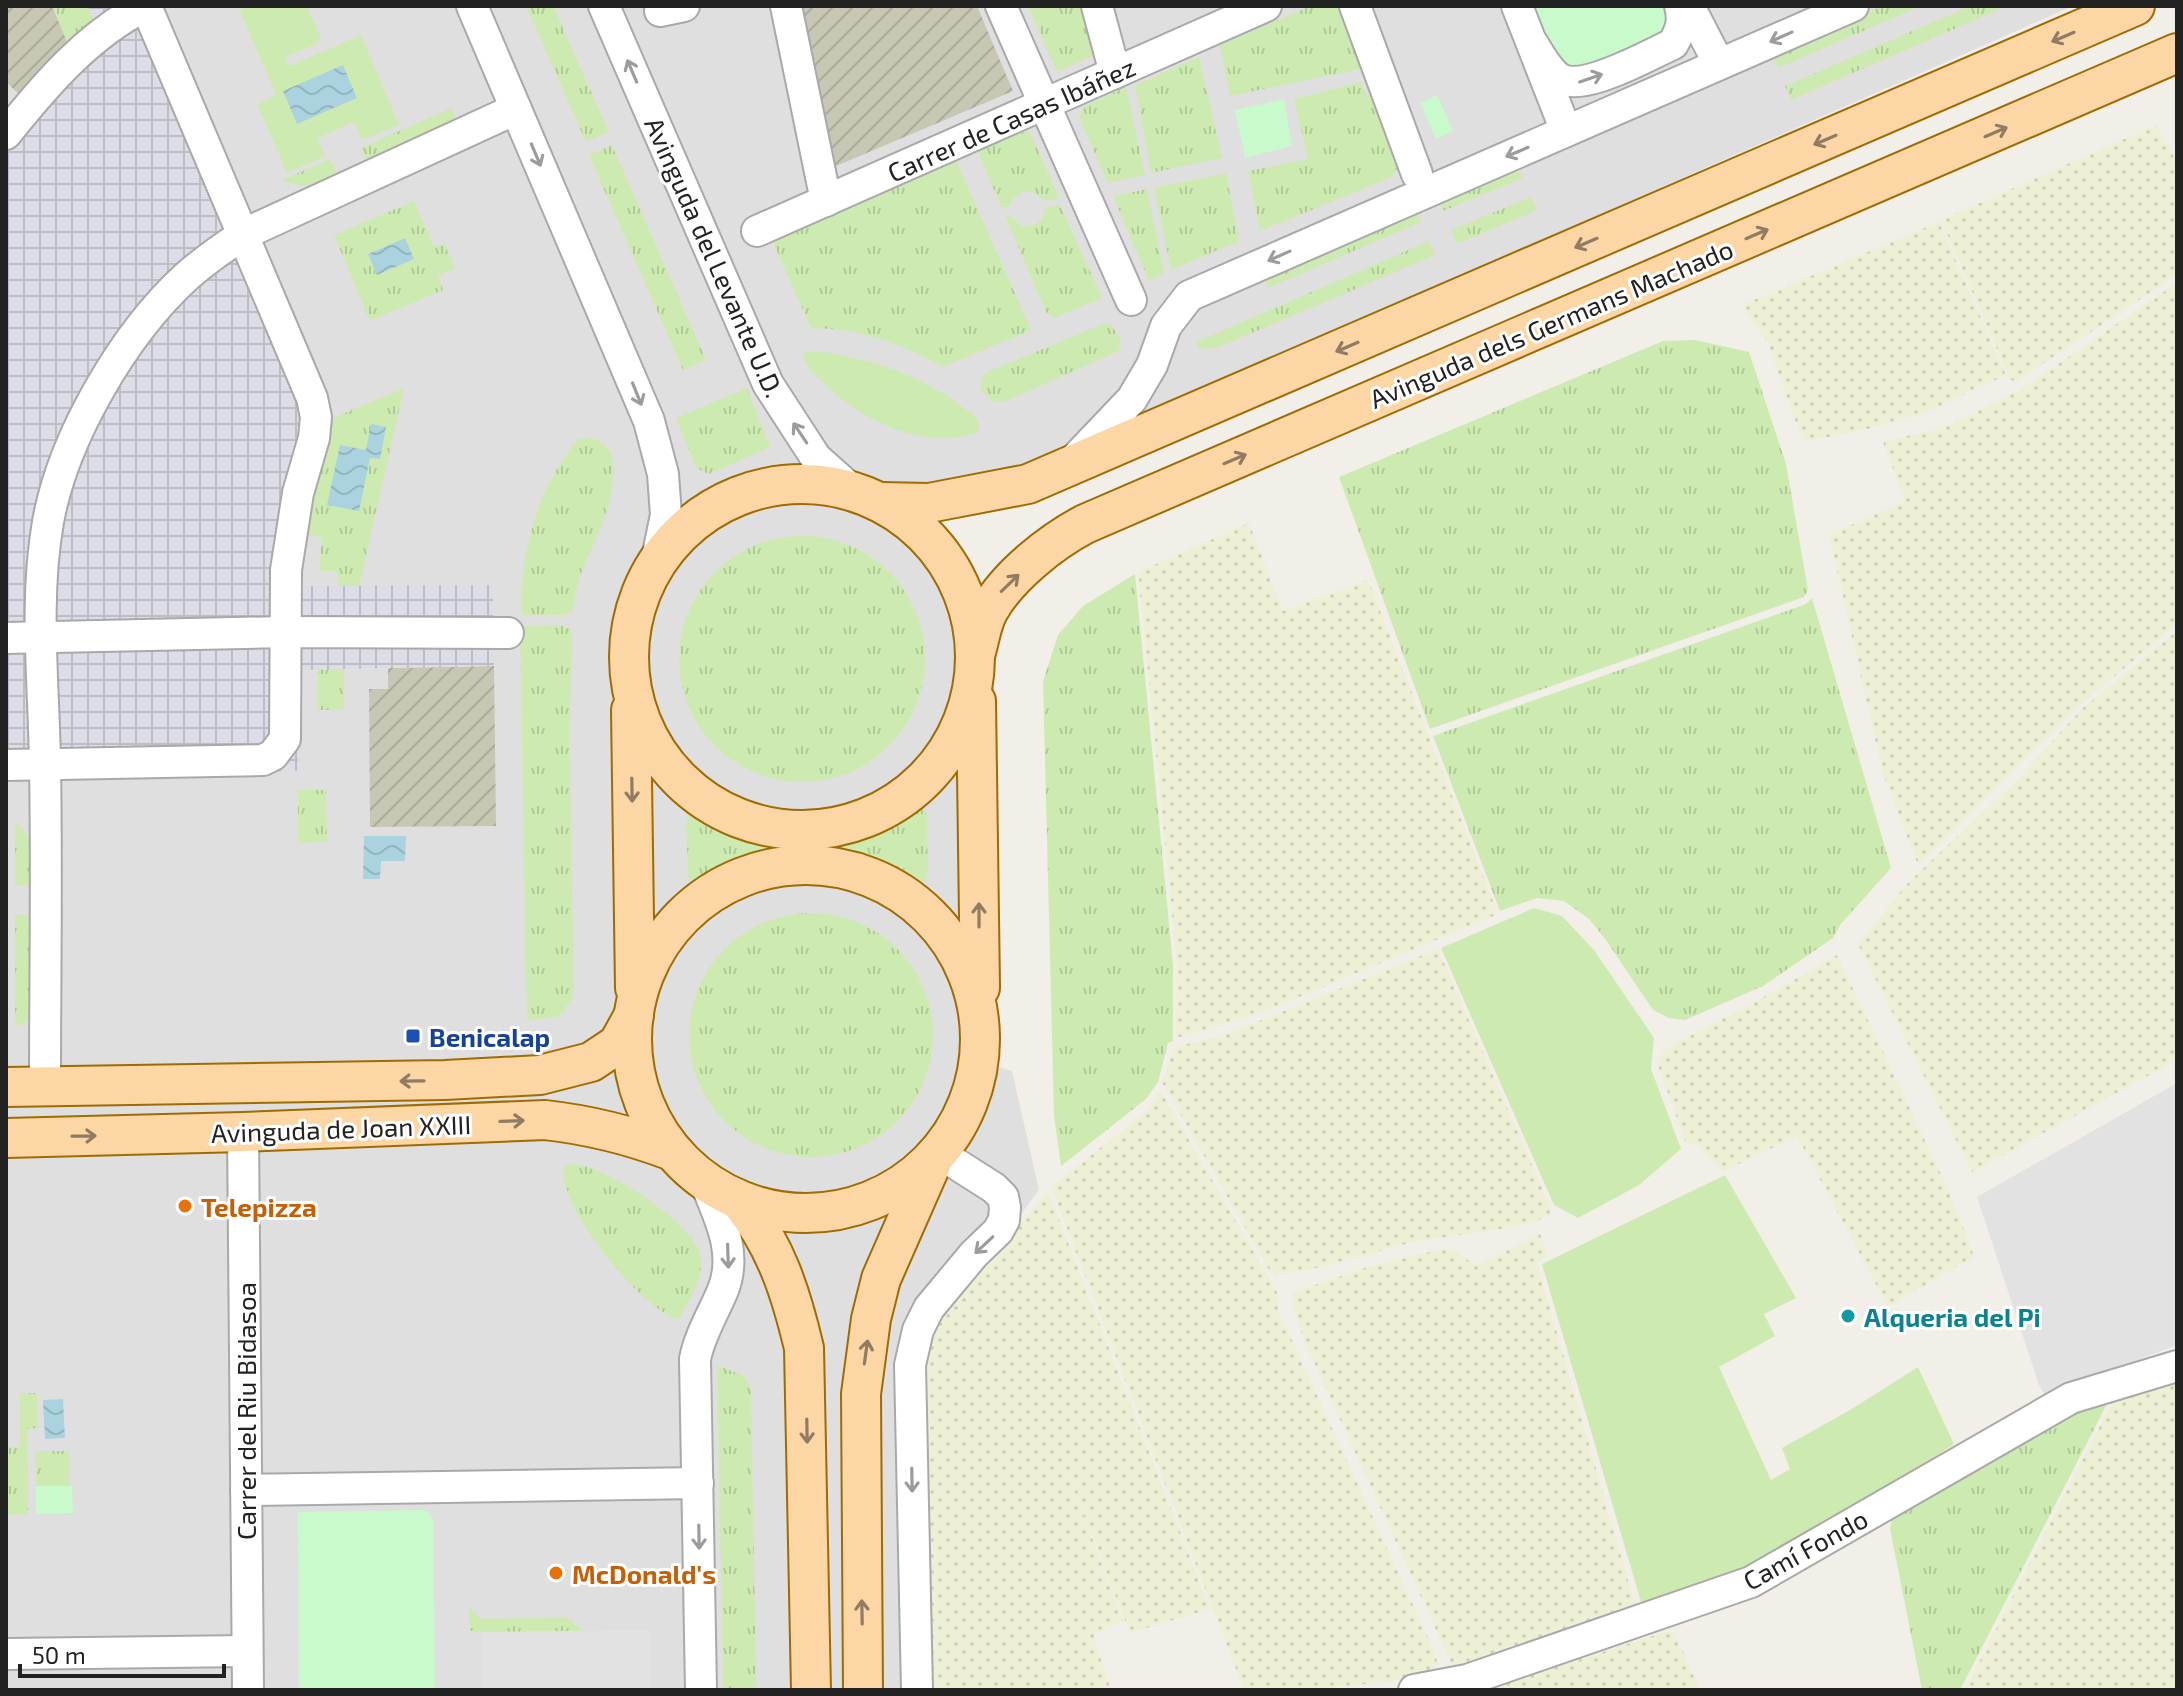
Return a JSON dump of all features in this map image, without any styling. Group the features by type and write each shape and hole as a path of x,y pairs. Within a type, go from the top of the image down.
{"main road":[{"path":"937,1155 895,1189 863,1205 836,1211 786,1213 739,1200 705,1182 672,1151 642,1098 634,1066 630,642 638,601 656,563 676,538 700,517 733,498 758,489 789,484 821,484 867,496 929,503 1024,485 2135,6"},
{"name":"Avinguda dels Germans Machado","path":"980,1049 976,659 987,613 1001,591 1059,538 1085,524 2177,53"},
{"path":"631,684 639,717 654,747 674,775 699,797 728,814 760,826 794,831 827,829 891,807 918,786 941,761 958,732 970,700 976,659 966,603 958,580 938,549 912,522 867,496"},
{"path":"634,1011 654,954 691,909 713,893 755,873 798,865 827,866 856,872 884,883 930,917 949,939 965,966 979,1020 980,1049 976,1079 968,1104 937,1155 881,1279 871,1319 860,1421 863,1690"},
{"name":"Avinguda de Joan XXIII","path":"6,1087 429,1081 540,1075 591,1062 618,1044 634,1011"},
{"name":"Avinguda de Joan XXIII","path":"6,1138 545,1120 582,1124 635,1137 672,1151"},
{"path":"739,1200 754,1219 777,1260 794,1307 804,1348 811,1690"}],"street":[{"path":"6,134 63,68 96,36 146,6 312,398 316,417 314,438 298,493 286,570 285,739 273,755 263,760 6,765"},
{"path":"472,6 657,444 666,515 656,563"},
{"name":"Avinguda del Levante U.D.","path":"604,6 768,384 816,458 867,496"},
{"path":"786,6 826,201"},
{"path":"1001,6 1131,300"},
{"path":"1097,6 1115,73"},
{"name":"Carrer de Casas Ibáñez","path":"757,231 1115,73 1201,20 1266,6"},
{"path":"1355,6 1417,174"},
{"path":"1517,6 1566,131"},
{"path":"1533,44 1555,76 1566,82 1589,81 1673,44 1683,18 1680,6"},
{"path":"1689,6 1719,64"},
{"path":"1065,469 1132,399 1152,365 1166,326 1189,296 1853,6"},
{"path":"45,1086 45,765 41,638 48,523 63,468 93,405 127,348 160,304 187,276 244,234 516,109"},
{"path":"6,638 285,632 508,633"},
{"name":"Carrer del Riu Bidasoa","path":"243,1132 248,1690"},
{"path":"917,1690 910,1365 918,1330 929,1308 974,1254 998,1231 1004,1220 1005,1207 1003,1197 994,1188 937,1155"},
{"path":"701,1690 695,1359 703,1331 723,1288 729,1259 722,1223 705,1182"},
{"name":"Camí Fondo","path":"1414,1690 1467,1680 1751,1582 2071,1398 2177,1366"},
{"path":"246,1490 698,1483"},
{"path":"6,1654 247,1651"}],"shaded area":[{"path":"6,6 2073,6 1029,466 913,487 907,524 958,559 968,597 977,704 981,1062 1012,1071 1039,1190 994,1250 933,1319 925,1690 6,1690"},
{"path":"6,6 52,6 69,46 22,97 6,82"},
{"path":"88,6 157,6 335,417 306,510 298,586 493,585 494,666 297,670 298,771 6,776 6,115 94,21"},
{"path":"794,6 977,6 1013,91 829,169"},
{"path":"2156,125 2177,162 2177,275 2015,382 2010,379 1941,220"},
{"path":"1939,222 2006,375 1927,412 1867,429 1808,441 1802,439 1767,342 1742,305"},
{"path":"2177,283 2177,624 2078,707 1918,865 1883,774 1829,535 1905,501 1883,442 1947,426 2017,392"},
{"path":"1249,523 1283,611 1368,580 1498,914 1261,1013 1176,1038 1177,964 1138,572"},
{"path":"2177,631 2177,1060 1972,1172 1858,944 1908,883 2015,782 2083,708"},
{"path":"494,666 496,826 370,827 369,689 388,689 388,668"},
{"path":"1438,949 1552,1211 1548,1217 1509,1228 1413,1242 1312,1269 1272,1275 1162,1082 1174,1047 1222,1036"},
{"path":"1837,955 1948,1189 1974,1256 1888,1307 1797,1136 1722,1172 1701,1147 1686,1143 1657,1063 1665,1049"},
{"path":"2177,1083 2177,1345 2045,1395 2039,1385 1977,1197"},
{"path":"1160,1090 1278,1294 1278,1310 1434,1651 1437,1671 1427,1677 1311,1690 1244,1690 1051,1187 1147,1111"},
{"path":"1048,1191 1210,1609 1130,1633 1066,1468 1123,1621 1097,1633 1094,1638 1111,1690 928,1690 924,1350 948,1306 988,1264"},
{"path":"1540,1234 1548,1255 1537,1263 1637,1612 1455,1671 1305,1343 1291,1300 1294,1292 1365,1268 1451,1248 1476,1266"},
{"path":"2177,1384 2177,1690 1965,1690 2114,1398"},
{"path":"651,1630 651,1688 481,1690 481,1632"},
{"path":"1665,1632 1674,1632 1700,1690 1483,1690"}],"green space":[{"path":"52,6 88,6 94,20 69,46"},
{"path":"238,6 307,6 321,38 316,44 285,57 289,66 361,35 399,125 362,140 354,122 317,138 325,156 287,173 257,104 276,95"},
{"path":"526,6 553,6 609,132 586,142"},
{"path":"1028,6 1082,6 1101,52 1057,72"},
{"path":"1311,6 1343,6 1366,68 1230,96 1220,45"},
{"path":"1533,6 1673,6 1670,31 1611,60 1571,69 1554,55"},
{"path":"1883,6 1921,6 1778,68 1772,54"},
{"path":"1970,6 2007,6 1791,100 1785,86"},
{"path":"1199,57 1222,158 1151,173 1135,85"},
{"path":"1361,82 1367,95 1376,93 1399,165 1392,177 1260,231 1248,171 1308,159 1294,99"},
{"path":"1126,87 1145,175 1108,183 1079,117 1085,106"},
{"path":"1437,95 1453,131 1436,139 1420,103"},
{"path":"1284,99 1292,146 1245,158 1235,110"},
{"path":"451,108 458,124 368,163 361,148"},
{"path":"1029,130 1059,198 1044,201 1034,193 1025,192 1016,196 1009,207 1002,208 977,150"},
{"path":"612,145 706,360 683,370 589,155"},
{"path":"330,159 339,177 310,187 280,181"},
{"path":"956,160 1031,330 943,367 880,339 846,331 811,328 771,238"},
{"path":"1517,165 1523,178 1443,211 1438,198"},
{"path":"1226,173 1239,241 1171,270 1154,188"},
{"path":"1147,189 1164,273 1149,281 1113,196"},
{"path":"1531,197 1537,210 1457,244 1451,230"},
{"path":"414,201 434,246 444,243 455,268 438,276 443,290 370,321 334,235"},
{"path":"1060,205 1102,298 1054,318 1046,312 1005,216 1010,215 1021,226 1030,226 1038,223 1045,208"},
{"path":"1415,208 1421,222 1268,288 1264,273"},
{"path":"1429,241 1435,255 1217,348 1199,349 1196,342"},
{"path":"1105,323 1111,325 1121,340 1119,351 1004,402 992,401 982,392 981,380 987,372"},
{"path":"1695,340 1749,352 1786,464 1808,590 1804,597 1430,729 1339,477 1663,341"},
{"path":"818,351 876,364 931,386 974,416 979,425 977,433 936,438 915,435 875,421 840,398 812,371 803,355"},
{"path":"404,388 359,587 338,587 338,571 319,571 322,537 303,535 319,464 335,417"},
{"path":"747,388 770,447 709,474 696,468 676,418"},
{"path":"588,437 598,440 611,452 612,485 604,517 579,579 573,610 564,615 521,615 528,544 542,500 563,459 578,439"},
{"path":"802,536 826,538 849,545 889,572 916,612 923,635 923,683 916,706 889,746 849,773 826,780 802,782 778,780 755,773 715,746 688,706 681,683 679,659 681,635 688,612 715,572 755,545 778,538"},
{"path":"1135,574 1173,965 1173,1041 1168,1043 1158,1082 1146,1099 1061,1166 1054,1116 1043,681 1058,635 1083,606"},
{"path":"1812,598 1891,868 1840,925 1833,938 1763,986 1685,1020 1669,1018 1653,1010 1589,919 1564,901 1537,898 1500,911 1433,736 1806,604"},
{"path":"560,625 570,629 572,636 569,736 574,987 572,999 558,1017 527,1020 520,626"},
{"path":"318,669 344,669 344,710 318,710"},
{"path":"298,790 326,790 327,842 298,843"},
{"path":"916,806 927,816 928,869 923,882 910,880 851,856 804,851 758,858 699,885 688,877 686,823 690,812 696,810 744,833 805,844 857,836"},
{"path":"15,819 30,840 32,885 15,885"},
{"path":"1534,908 1562,916 1594,950 1654,1038 1651,1069 1681,1149 1639,1185 1578,1218 1554,1205 1441,948"},
{"path":"811,913 835,915 858,922 879,933 897,949 913,967 924,988 931,1011 931,1059 924,1082 913,1103 897,1121 879,1137 858,1148 835,1155 811,1157 787,1155 764,1148 743,1137 725,1121 709,1103 698,1082 691,1059 689,1035 691,1011 698,988 709,967 725,949 743,933 764,922 787,915"},
{"path":"15,915 33,915 32,1013 24,1024 15,1026"},
{"path":"570,1164 603,1173 645,1197 682,1227 694,1242 700,1255 700,1272 679,1319 645,1298 624,1277 586,1228 572,1204 565,1182 565,1166"},
{"path":"1725,1175 1796,1298 1764,1314 1775,1336 1719,1367 1771,1480 1790,1469 1782,1448 1918,1367 1954,1444 1879,1494 1752,1567 1643,1609 1542,1264"},
{"path":"717,1365 744,1376 751,1388 756,1690 723,1690"},
{"path":"20,1393 37,1393 38,1428 27,1429 28,1514 6,1515 6,1448 20,1447"},
{"path":"2109,1400 1960,1690 1922,1690 1890,1529 1892,1517 2075,1407"},
{"path":"35,1451 70,1451 70,1486 36,1486"},
{"path":"36,1486 72,1486 73,1513 36,1514"},
{"path":"425,1510 433,1518 435,1690 299,1690 298,1512"},
{"path":"469,1605 477,1616 484,1619 566,1617 583,1631 473,1632 470,1630"}],"water":[{"path":"343,65 357,98 297,124 283,91"},
{"path":"405,238 414,259 377,275 368,254"},
{"path":"371,424 386,427 380,459 370,458 359,511 327,505 340,445 366,450"},
{"path":"364,836 406,836 405,861 381,861 380,879 363,879"},
{"path":"63,1399 65,1438 45,1439 43,1400"}],"place":[{"name":"Benicalap","path":"413,1036"},
{"name":"Telepizza","path":"185,1206"},
{"name":"Alqueria del Pi","path":"1848,1316"},
{"name":"McDonald's","path":"556,1573"}]}
